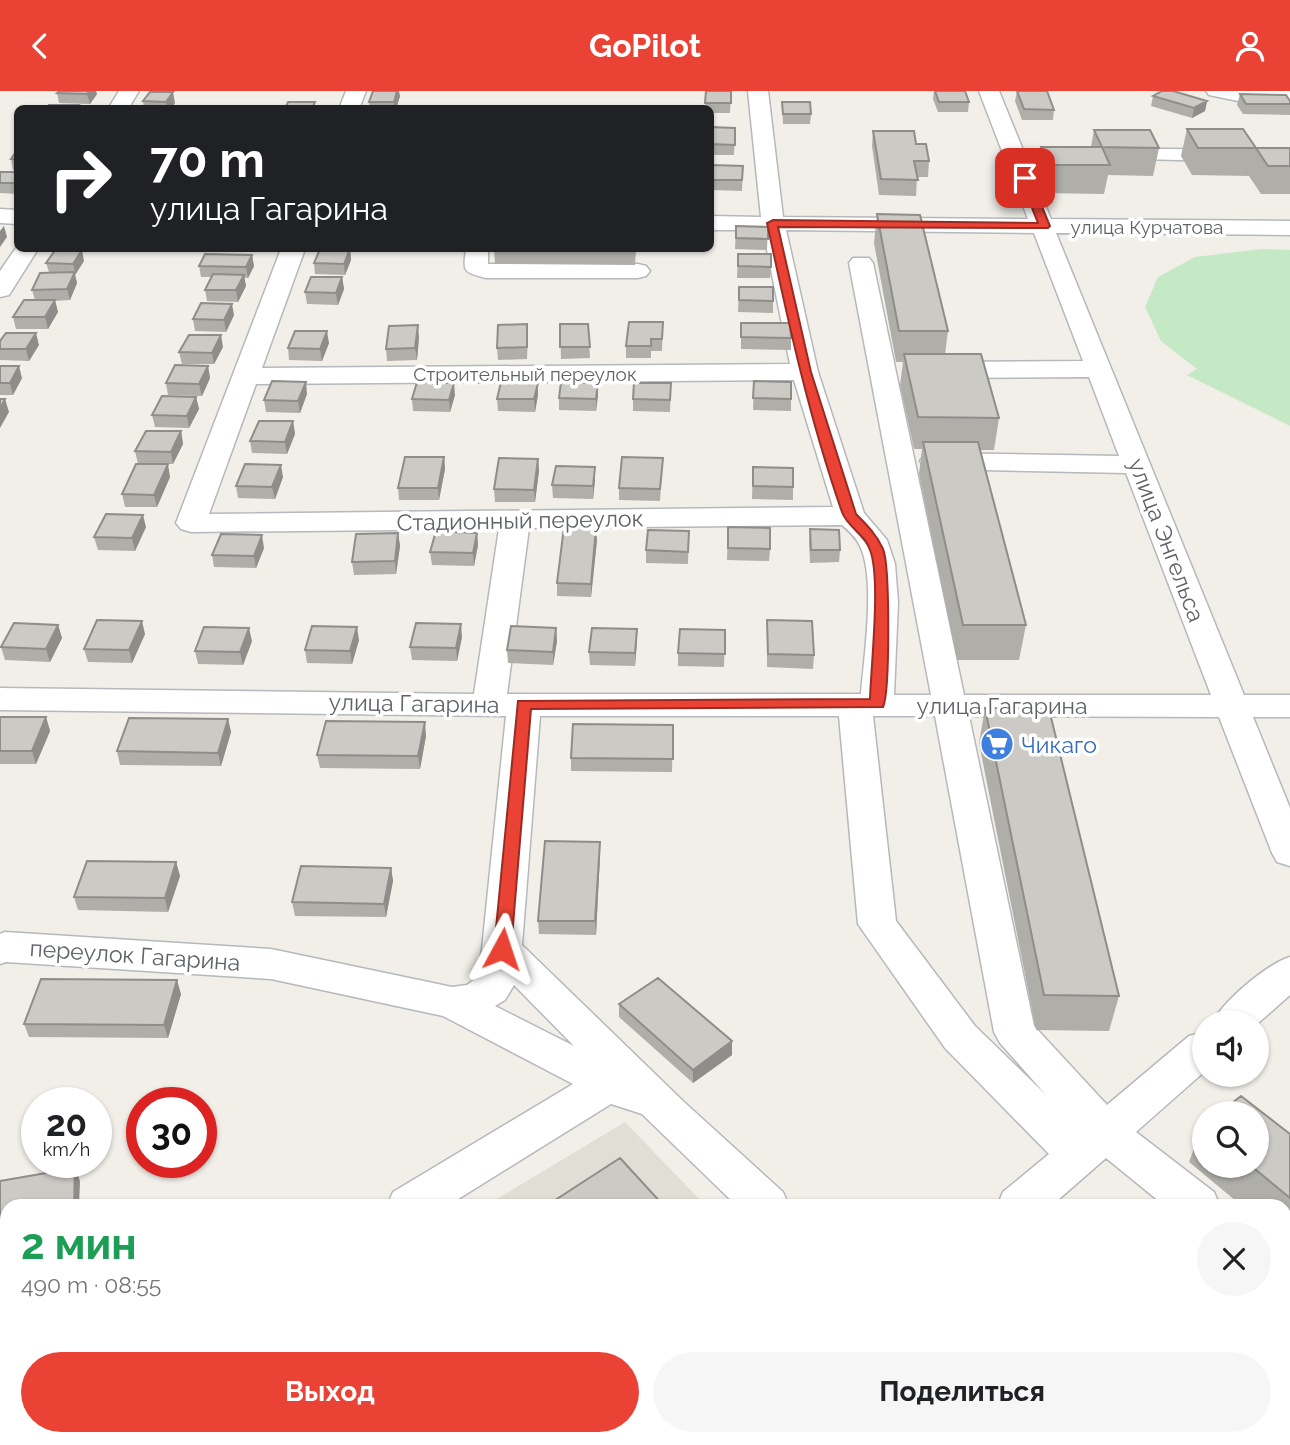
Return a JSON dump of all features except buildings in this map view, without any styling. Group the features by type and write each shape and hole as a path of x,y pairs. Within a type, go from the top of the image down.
{"street":[{"path":"758,91 773,223 805,372 850,516 867,533 878,551 881,582 866,703 877,924 960,1037 1093,1144 1186,1199"},
{"name":"улица Энгельса","path":"989,91 1290,853"},
{"path":"1216,91 1243,96 1290,97"},
{"path":"1015,154 1043,154"},
{"path":"1085,154 1290,156"},
{"name":"улица Курчатова","path":"714,223 1290,227"},
{"path":"0,290 24,252"},
{"path":"246,376 292,252"},
{"path":"477,252 476,268 486,271 638,271"},
{"path":"861,263 1015,1032 1093,1144"},
{"path":"883,371 1100,369"},
{"name":"Строительный переулок","path":"246,376 805,372"},
{"name":"Стадионный переулок","path":"246,376 191,523 850,516"},
{"path":"901,460 1137,465"},
{"path":"452,1003 479,998 492,991 499,980 502,949 506,704 515,520"},
{"name":"улица Гагарина","path":"0,699 506,704 1290,706"},
{"name":"переулок Гагарина","path":"0,949 5,947 271,964 452,1003"},
{"path":"502,949 760,1199"},
{"path":"1247,1010 1290,972"},
{"path":"452,1003 669,1114"},
{"path":"1027,1199 1192,1058"},
{"path":"420,1199 610,1083"}],"shaded area":[{"path":"625,1122 699,1199 497,1199"}],"green space":[{"path":"1262,249 1290,250 1290,426 1187,375 1197,369 1161,341 1145,307 1158,277 1195,257"}],"place":[{"name":"Чикаго","path":"997,744"}],"route":[{"path":"502,949 524,705 877,703 881,582 878,551 867,533 850,516 805,372 773,223 1044,226 1025,178"}]}
